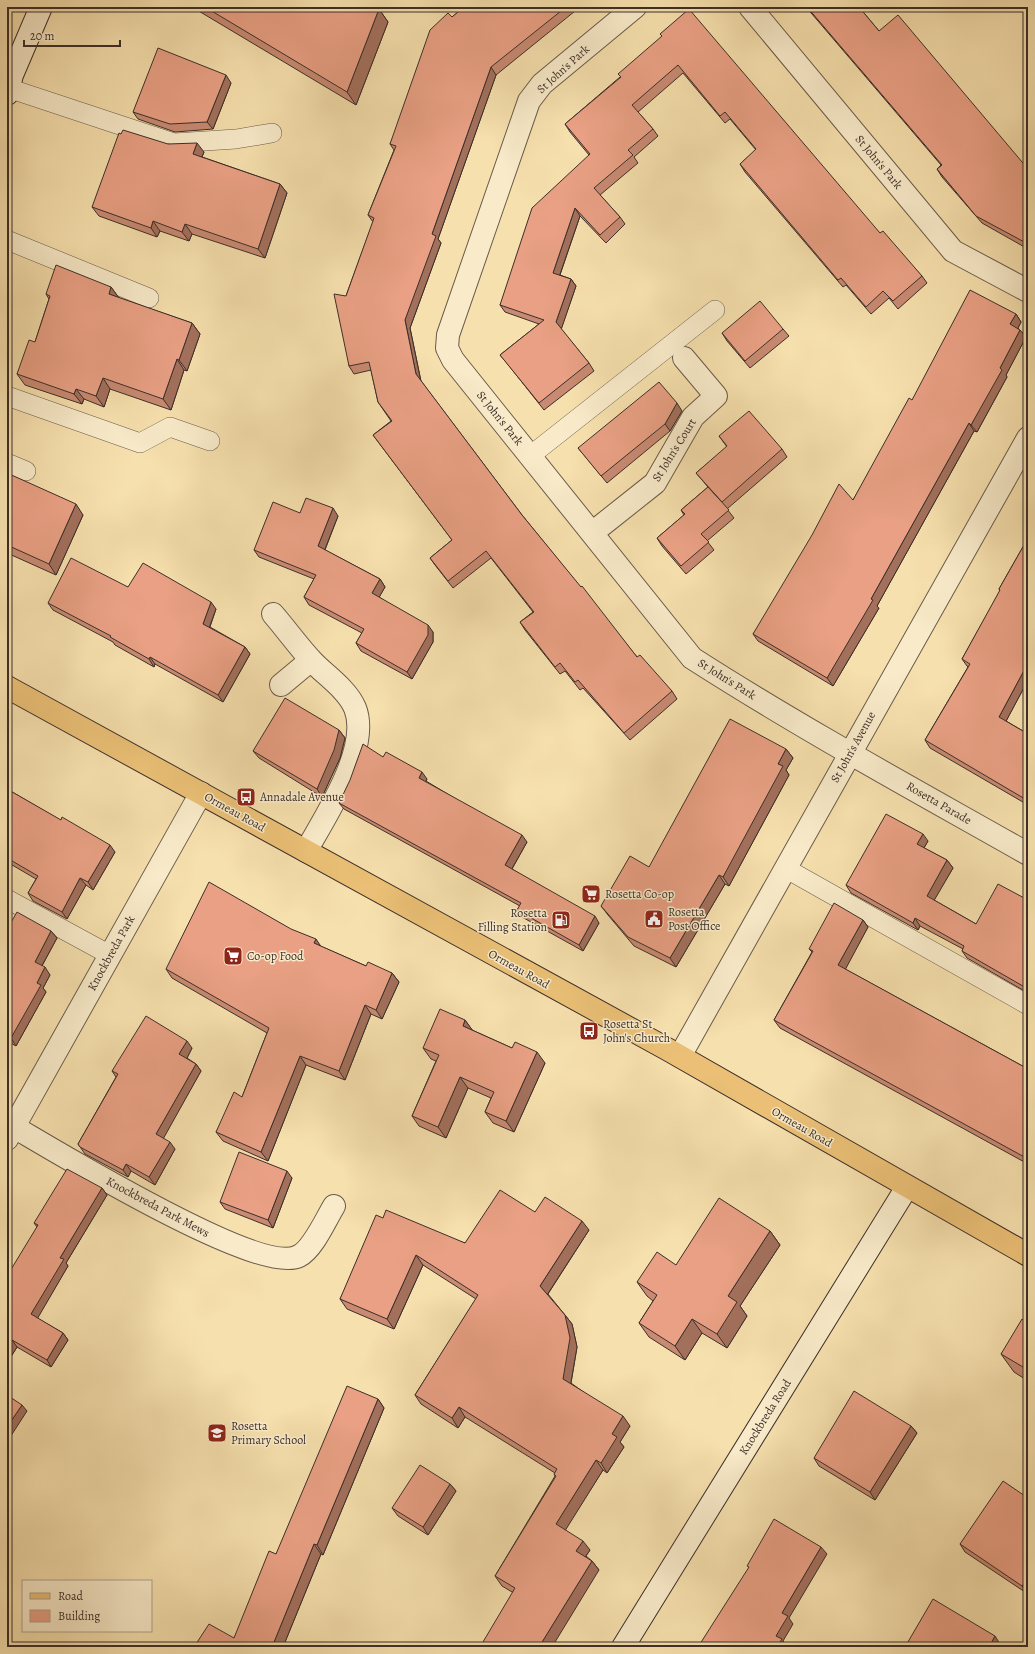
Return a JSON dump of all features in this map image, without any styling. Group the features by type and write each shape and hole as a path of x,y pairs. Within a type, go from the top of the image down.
{"main road":[{"name":"Ormeau Road","path":"7,688 680,1056 1028,1255"}],"street":[{"path":"9,83 41,7"},
{"name":"St John's Park","path":"635,7 542,84 529,101 448,335 447,348 453,360 692,658 730,683 850,753"},
{"name":"St John's Park","path":"750,7 953,251 1028,291"},
{"name":"St John's Court","path":"592,533 655,482 693,417 716,396 684,358"},
{"name":"St John's Avenue","path":"680,1056 1028,438"},
{"path":"273,614 311,660 341,690 354,707 358,722 356,743 340,791 306,851"},
{"path":"281,684 311,660"},
{"name":"Rosetta Parade","path":"850,753 1028,854"},
{"name":"Knockbreda Park","path":"12,1121 110,955 201,793"},
{"name":"Knockbreda Park Mews","path":"12,1121 185,1223 238,1246 280,1258 298,1256 308,1248 334,1206"},
{"name":"Knockbreda Road","path":"623,1647 907,1187"}],"lane":[{"path":"9,83 174,143 236,139 272,134"},
{"path":"7,240 150,298"},
{"path":"530,456 715,310"},
{"path":"7,396 140,443 170,427 210,441"},
{"path":"7,463 26,471"},
{"path":"785,868 1028,1005"},
{"path":"7,899 110,955"}],"building":[{"path":"205,7 374,7 379,9 347,92"},
{"path":"464,7 566,7 491,67 432,234 436,236 405,320 416,374 522,515 581,587 582,586 637,657 640,655 672,691 624,733 578,680 575,682 560,663 555,667 520,622 534,612 486,551 448,581 430,558 452,540 373,435 392,421 378,402 369,362 349,366 334,294 346,296 374,218 368,215 396,146 390,144 430,30 448,13 452,17"},
{"path":"807,7 859,7 879,31 898,15 1028,169 1028,244 976,216 937,169 942,165"},
{"path":"689,9 880,233 883,231 922,276 893,301 883,291 866,307 841,278 838,280 740,164 756,149 725,112 720,116 678,65 632,105 653,129 628,150 633,155 594,188 620,217 600,235 575,208 553,273 571,279 556,322 589,363 539,403 500,355 544,320 500,305 532,208 590,154 565,124 621,77 618,74 662,36 660,34"},
{"path":"158,48 226,75 207,122 170,124 133,112"},
{"path":"123,130 168,144 197,143 193,154 280,184 258,249 185,224 182,232 153,221 151,228 92,207 119,133 121,134"},
{"path":"56,265 111,287 109,294 192,323 163,399 103,378 96,396 76,389 74,394 17,374 29,340 35,342 50,296 46,294"},
{"path":"970,290 1016,314 1010,324 1020,330 1000,368 1002,370 971,425 969,423 871,599 873,600 827,678 753,634 812,535 839,484 853,500 909,398 912,400"},
{"path":"760,301 783,329 745,361 722,333"},
{"path":"659,382 677,403 665,424 601,476 578,448"},
{"path":"749,411 782,449 722,502 696,473 727,446 719,436"},
{"path":"7,473 76,504 49,564 7,545"},
{"path":"708,487 729,510 701,534 709,542 681,566 657,538 685,514 681,510"},
{"path":"306,498 333,508 318,546 380,579 372,593 428,625 428,635 407,672 356,643 364,629 304,597 316,575 254,550 273,502 300,513"},
{"path":"1028,538 1028,663 999,717 1028,734 1028,798 1026,797 1025,799 925,740 970,664 962,659"},
{"path":"71,558 128,587 143,563 211,602 203,624 245,647 218,695 48,603"},
{"path":"285,698 339,730 334,750 317,789 253,751"},
{"path":"730,719 786,749 778,764 783,766 723,877 719,875 670,958 628,937 601,906 630,856 649,867"},
{"path":"363,744 383,757 386,752 422,772 419,778 522,835 505,865 595,916 579,945 517,910 521,903 339,803 350,780"},
{"path":"7,789 61,820 62,817 110,845 88,882 80,878 62,912 28,893 38,876 7,858"},
{"path":"886,814 923,834 917,844 947,860 927,896 976,924 998,884 1028,900 1028,989 962,951 964,946 915,918 913,923 846,885"},
{"path":"209,882 291,929 316,939 314,943 366,966 368,962 392,973 376,1010 365,1005 339,1071 300,1056 261,1152 216,1132 234,1092 242,1097 269,1028 166,969"},
{"path":"834,903 863,920 838,965 1028,1069 1028,1159 774,1020 813,951 809,949"},
{"path":"17,912 51,931 35,962 45,967 37,983 41,985 11,1038 7,1036 7,925 9,926"},
{"path":"440,1009 465,1020 463,1026 512,1048 515,1042 537,1052 506,1121 485,1112 494,1092 460,1077 438,1127 412,1116 439,1055 423,1048"},
{"path":"146,1016 187,1041 179,1054 196,1064 156,1134 170,1142 149,1177 126,1164 123,1170 80,1147 78,1144 118,1074 112,1071"},
{"path":"239,1152 287,1171 268,1220 220,1202"},
{"path":"67,1169 102,1188 60,1258 64,1259 31,1314 63,1333 47,1360 12,1340 7,1348 7,1276 38,1225 34,1223"},
{"path":"500,1190 535,1212 545,1197 582,1221 540,1286 565,1315 570,1338 563,1379 623,1416 612,1434 617,1437 601,1463 596,1460 556,1524 583,1541 576,1551 592,1561 539,1647 480,1647 515,1588 495,1576 556,1476 554,1474 557,1469 459,1407 452,1418 415,1395 478,1295 416,1255 387,1319 340,1299 376,1215 383,1218 386,1210 465,1243"},
{"path":"719,1198 770,1231 728,1296 737,1302 717,1334 692,1319 675,1346 639,1323 657,1295 637,1282 657,1252 676,1265"},
{"path":"1022,1319 1028,1323 1028,1370 1001,1354"},
{"path":"347,1386 378,1399 317,1545 314,1544 272,1647 194,1647 209,1624 234,1638 269,1551 276,1554"},
{"path":"854,1391 911,1426 870,1492 814,1458"},
{"path":"7,1395 22,1405 7,1427"},
{"path":"420,1465 450,1484 423,1527 392,1508"},
{"path":"1003,1481 1028,1498 1028,1578 1022,1586 960,1544"},
{"path":"774,1519 821,1547 782,1613 788,1616 776,1636 782,1639 777,1647 698,1647 749,1567 747,1566"},
{"path":"933,1599 995,1636 989,1647 905,1647"}],"place":[{"name":"Annadale Avenue","path":"246,797"},
{"name":"Rosetta Co-op","path":"591,894"},
{"name":"Rosetta Post Office","path":"654,919"},
{"name":"Rosetta Filling Station","path":"561,920"},
{"name":"Co-op Food","path":"233,956"},
{"name":"Rosetta St John's Church","path":"589,1031"},
{"name":"Rosetta Primary School","path":"217,1433"}]}
